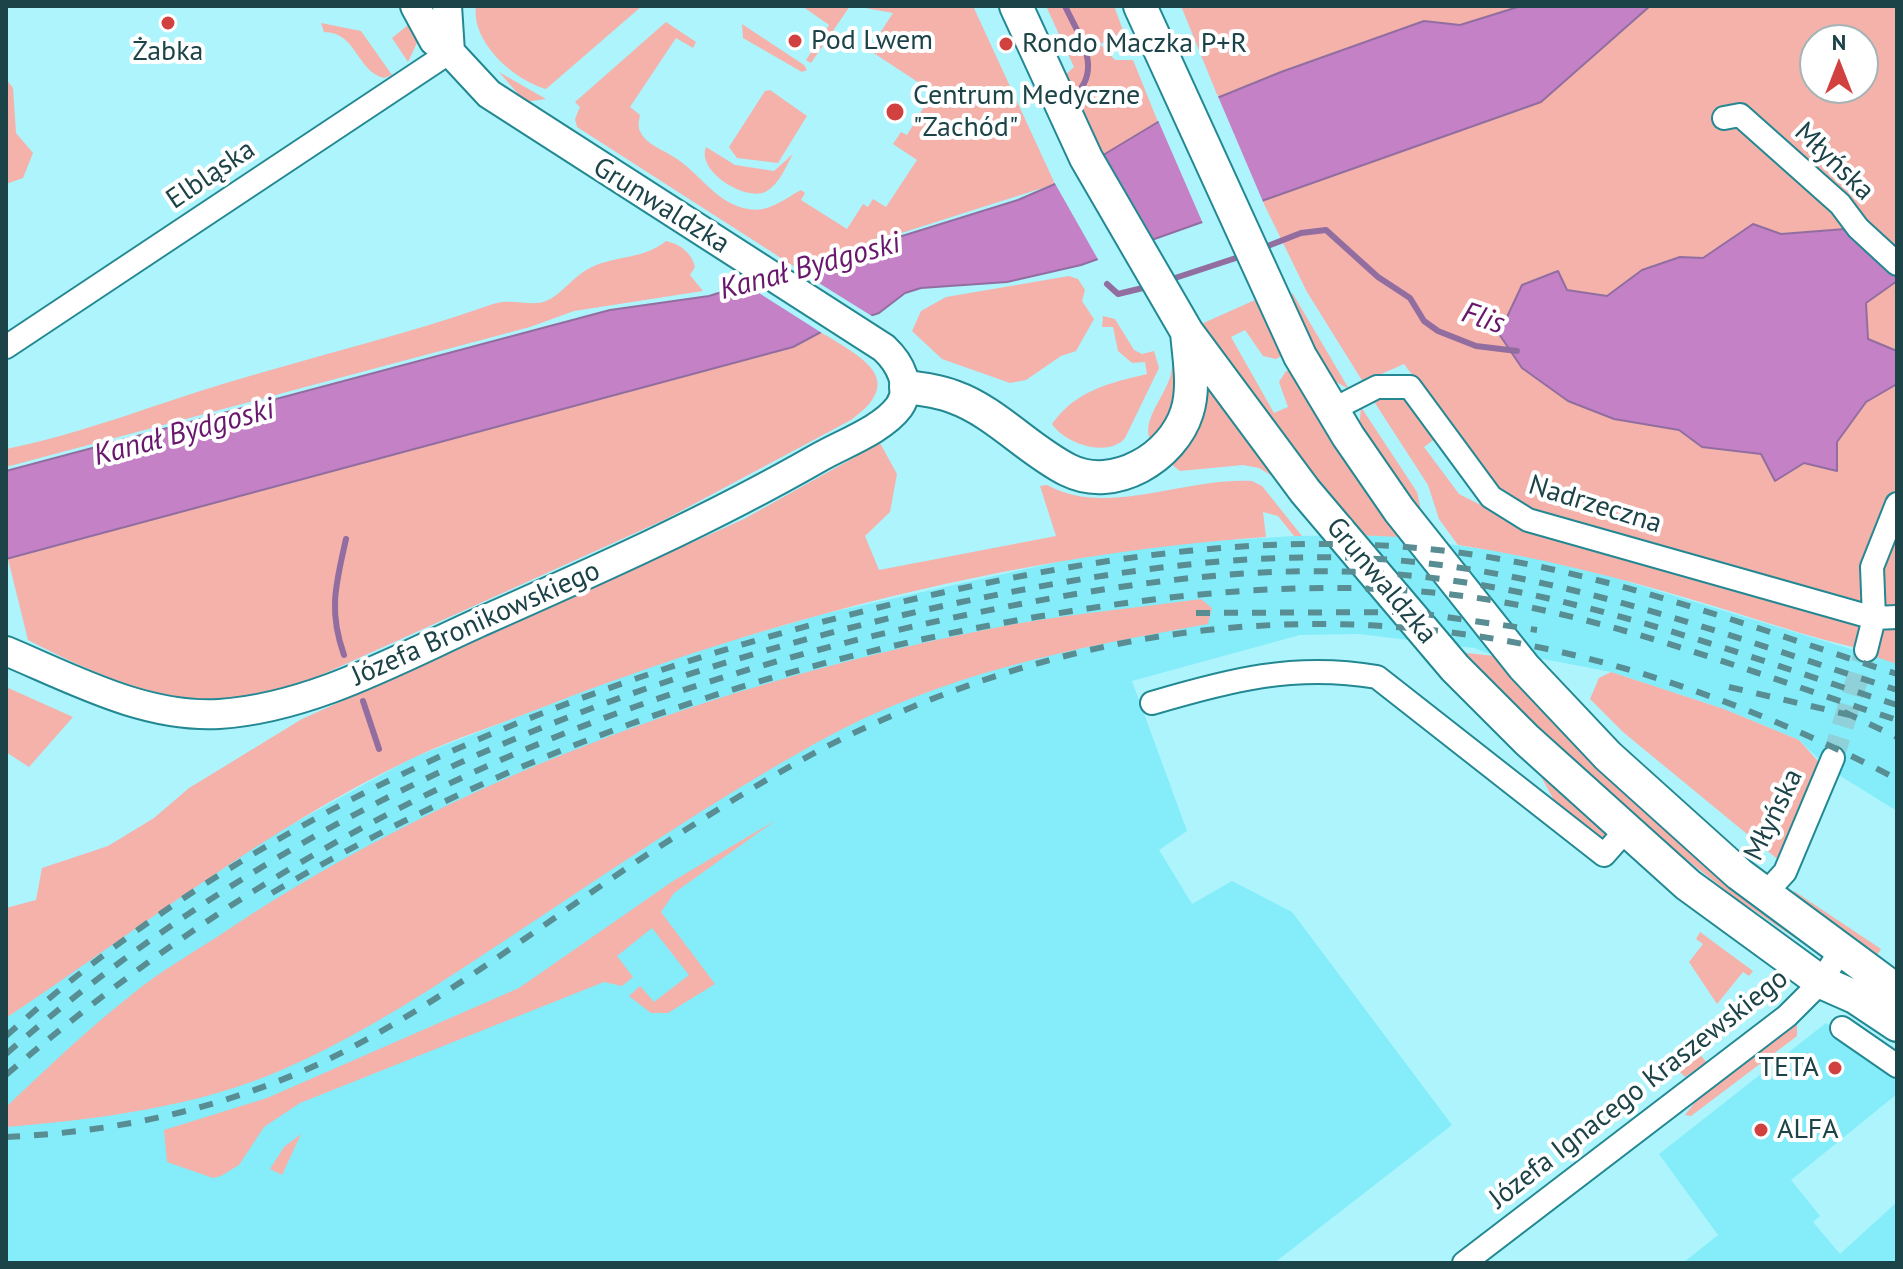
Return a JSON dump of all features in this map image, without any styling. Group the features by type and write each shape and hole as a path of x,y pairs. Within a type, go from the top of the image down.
{"main road":[{"name":"Grunwaldzka","path":"1016,6 1048,81 1115,212 1187,332 1305,491 1455,668 1688,885 1821,982 1855,997 1897,1025"},
{"name":"Grunwaldzka","path":"1140,6 1300,356 1399,510 1524,667 1650,797 1764,895 1897,991"},
{"path":"906,387 939,392 964,401 1068,470 1091,475 1125,473 1158,456 1184,421 1191,389 1187,332"}],"street":[{"name":"Grunwaldzka","path":"415,6 434,41 450,52 474,81 501,103 878,344 895,360 906,387"},
{"path":"447,6 450,52"},
{"name":"Elbląska","path":"6,347 450,52"},
{"name":"Młyńska","path":"1724,118 1740,115 1840,204 1858,228 1897,264"},
{"name":"Józefa Bronikowskiego","path":"6,651 112,694 175,711 241,711 307,695 373,671 709,520 885,419 900,406 906,387"},
{"name":"Nadrzeczna","path":"1332,410 1377,387 1410,387 1491,497 1528,520 1874,618 1897,617"},
{"path":"1866,650 1874,618 1872,567 1897,504"},
{"path":"1152,703 1228,681 1291,671 1340,671 1377,677 1604,855 1626,830"},
{"name":"Młyńska","path":"1764,895 1785,872 1833,758"},
{"name":"Józefa Ignacego Kraszewskiego","path":"1464,1263 1765,1033 1821,982 1840,951"},
{"path":"1842,1028 1897,1066"}],"shaded area":[{"path":"476,6 642,6 546,89 521,77 497,58 480,33"},
{"path":"802,6 850,6 811,63 806,60 829,25"},
{"path":"854,6 973,6 1055,184 795,267 577,127 575,119 580,107 575,102 666,22 696,42 693,48 676,38 630,107 640,115 639,128 644,137 685,165 718,195 737,206 763,209 801,190 805,193 801,200 847,229 863,204 868,207 873,199 886,207 917,160 893,144 901,132 907,135 933,92 869,50 893,13"},
{"path":"1046,6 1114,6 1124,33 1100,44 1115,60 1133,60 1158,122 1101,156 1062,78 1074,67"},
{"path":"1181,6 1521,6 1460,25 1424,21 1218,97"},
{"path":"1650,6 1897,6 1897,664 1870,655 1866,650 1632,583 1546,561 1458,545 1439,519 1428,485 1373,400 1384,395 1405,397 1436,438 1424,447 1459,494 1512,521 1533,514 1499,490 1404,364 1363,382 1307,292 1262,200 1541,102"},
{"path":"413,21 417,43 408,62 392,38"},
{"path":"321,23 361,31 392,75 384,78 375,74 343,38 324,32"},
{"path":"742,24 807,70 802,72 743,38"},
{"path":"499,72 546,99 525,102"},
{"path":"6,79 13,88 16,133 33,153 23,178 6,184"},
{"path":"770,90 807,116 778,163 737,158 729,147 765,91"},
{"path":"706,147 735,165 774,171 793,154 776,184 759,194 737,189 716,175 705,157"},
{"path":"666,241 688,253 695,267 690,275 703,291 574,311 530,327 6,467 6,449 89,427 493,304 546,301 594,266 649,251"},
{"path":"1069,276 1078,279 1085,290 1082,301 1094,319 1076,351 1061,356 1026,380 1010,383 942,359 912,331 921,311 946,297"},
{"path":"1290,293 1293,294 1349,389 1327,377"},
{"path":"1255,300 1282,344 1281,356 1276,359 1263,356 1245,330 1231,337 1274,413 1288,407 1279,382 1286,371 1293,371 1401,537 1356,535 1199,325"},
{"path":"1103,316 1115,319 1134,350 1142,354 1154,351 1159,368 1125,438 1118,444 1098,448 1066,437 1052,424 1061,412 1083,396 1107,385 1147,374 1145,362 1132,363 1118,351 1113,327 1102,327"},
{"path":"821,332 862,359 877,380 876,392 868,405 851,420 664,520 297,686 234,700 213,701 165,695 118,681 28,640 8,559 792,347"},
{"path":"1177,363 1181,393 1154,446 1149,436 1151,417 1167,386 1172,364"},
{"path":"1208,384 1279,480 1259,468 1243,465 1180,471 1167,461 1202,387"},
{"path":"1361,407 1417,492 1423,519 1359,430"},
{"path":"880,443 897,474 890,512 865,536 879,570 1056,536 1040,486 1047,485 1070,494 1094,498 1146,494 1226,481 1252,481 1262,486 1302,536 1294,536 1278,516 1263,512 1266,537 1174,545 1082,558 900,594 721,644 478,731 411,759 305,816 204,881 6,1018 6,908 36,900 42,868 108,846 154,818 189,788 302,719 744,519"},
{"path":"1386,535 1523,555 1612,577 1897,663 1897,811 1829,769 1799,740 1724,709 1611,672 1554,661 1516,655 1495,656 1474,648 1359,634 1300,635 1132,681 1187,831 1159,850 1192,904 1232,881 1292,912 1452,1125 1274,1263 6,1263 6,1018 242,852 412,758 664,660 823,614 1062,561 1166,544 1294,536"},
{"path":"1201,599 1212,608 1208,624 1056,654 959,681 911,698 816,743 701,812 402,1007 284,1069 183,1102 77,1120 6,1127 6,1107 82,1036 153,978 316,875 406,826 498,782 592,743 688,709 785,678 884,652 1038,620"},
{"path":"1457,652 1495,656 1804,944 1734,897 1616,804"},
{"path":"1611,672 1724,709 1799,740 1825,769 1792,871 1623,732 1590,699 1599,678"},
{"path":"6,687 73,717 29,767 6,752"},
{"path":"1533,762 1610,833 1603,849 1562,815"},
{"path":"776,820 674,893 661,912 715,984 668,1013 651,1013 629,996 640,986 654,1002 689,975 652,928 617,956 633,977 622,986 604,982 300,1103 264,1127 239,1165 221,1176 213,1178 167,1162 164,1130 267,1098 519,988 673,881"},
{"path":"1794,891 1881,949 1874,960 1792,902"},
{"path":"1700,932 1753,971 1749,976 1743,972 1717,1004 1689,962 1703,944 1696,939"},
{"path":"1826,1023 1897,1075 1897,1094 1791,1180 1820,1216 1813,1222 1840,1254 1897,1202 1897,1263 1683,1263 1718,1235 1659,1154"},
{"path":"1797,1024 1797,1036 1691,1116 1685,1115 1696,1101"},
{"path":"1692,1045 1707,1063 1685,1077 1670,1062"},
{"path":"301,1134 282,1175 270,1169 284,1147"}],"water":[{"name":"Kanał Bydgoski","path":"1521,6 1650,6 1541,102 1081,265 1007,282 921,288 905,293 879,313 821,332 793,347 6,559 6,471 610,310 709,296 1018,200 1055,184 1158,122 1281,72 1424,21 1460,25"},
{"path":"1753,224 1781,234 1858,228 1897,266 1897,281 1866,303 1868,339 1897,351 1897,384 1866,402 1837,442 1837,471 1804,463 1775,481 1761,454 1702,447 1679,430 1614,419 1568,401 1522,368 1499,334 1522,285 1558,271 1567,290 1607,296 1642,270 1680,257 1703,258"}],"pier":[{"path":"1217,94 1264,204 1204,226 1157,118"},
{"path":"1099,152 1138,250 1100,263 1053,180"},
{"path":"790,265 875,318 825,335 740,281"}],"waterway":[{"name":"Flis","path":"1065,6 1082,41 1088,64 1083,86 1074,96"},
{"name":"Flis","path":"1260,249 1301,233 1326,230 1378,277 1410,298 1424,321 1438,331 1476,346 1517,351"},
{"name":"Flis","path":"1169,280 1242,256"},
{"name":"Flis","path":"1107,284 1118,294 1151,286"},
{"path":"344,655 336,624 335,597 346,539"},
{"path":"363,701 379,749"}],"tunnel":[{"path":"1833,758 1866,650"}],"railway":[{"path":"6,1036 102,956 204,885 311,821 422,765 536,716 653,673 772,636 893,604 1020,576 1147,556 1276,545 1406,547 1469,554 1532,565 1655,596 1897,674"},
{"path":"6,1054 113,968 224,891 339,823 458,764 581,712 708,668 838,631 1026,589 1136,571 1248,560 1304,557 1416,562 1539,582 1599,597 1897,690"},
{"path":"6,1075 116,986 228,907 343,838 462,778 584,726 710,681 842,644 980,612 1142,584 1251,573 1361,572 1415,576 1477,584 1599,611 1719,646 1897,705"},
{"path":"272,893 366,841 461,794 559,751 658,714 759,682 966,630 1171,597 1271,589 1371,589 1471,597 1526,606 1633,633 1897,720"},
{"path":"1196,613 1411,612 1537,630"},
{"path":"6,1137 88,1130 168,1115 285,1079 408,1016 651,852 822,749 882,720 1012,671 1141,640 1269,625 1396,627 1522,644 1648,675 1773,721 1897,779"},
{"path":"1729,687 1854,716"},
{"path":"1844,712 1897,737"}],"place":[{"name":"Żabka","path":"168,23"},
{"name":"Pod Lwem","path":"795,41"},
{"name":"Rondo Maczka P+R","path":"1006,44"},
{"name":"Centrum Medyczne \"Zachód\"","path":"895,112"},
{"name":"TETA","path":"1835,1068"},
{"name":"ALFA","path":"1761,1130"}]}
